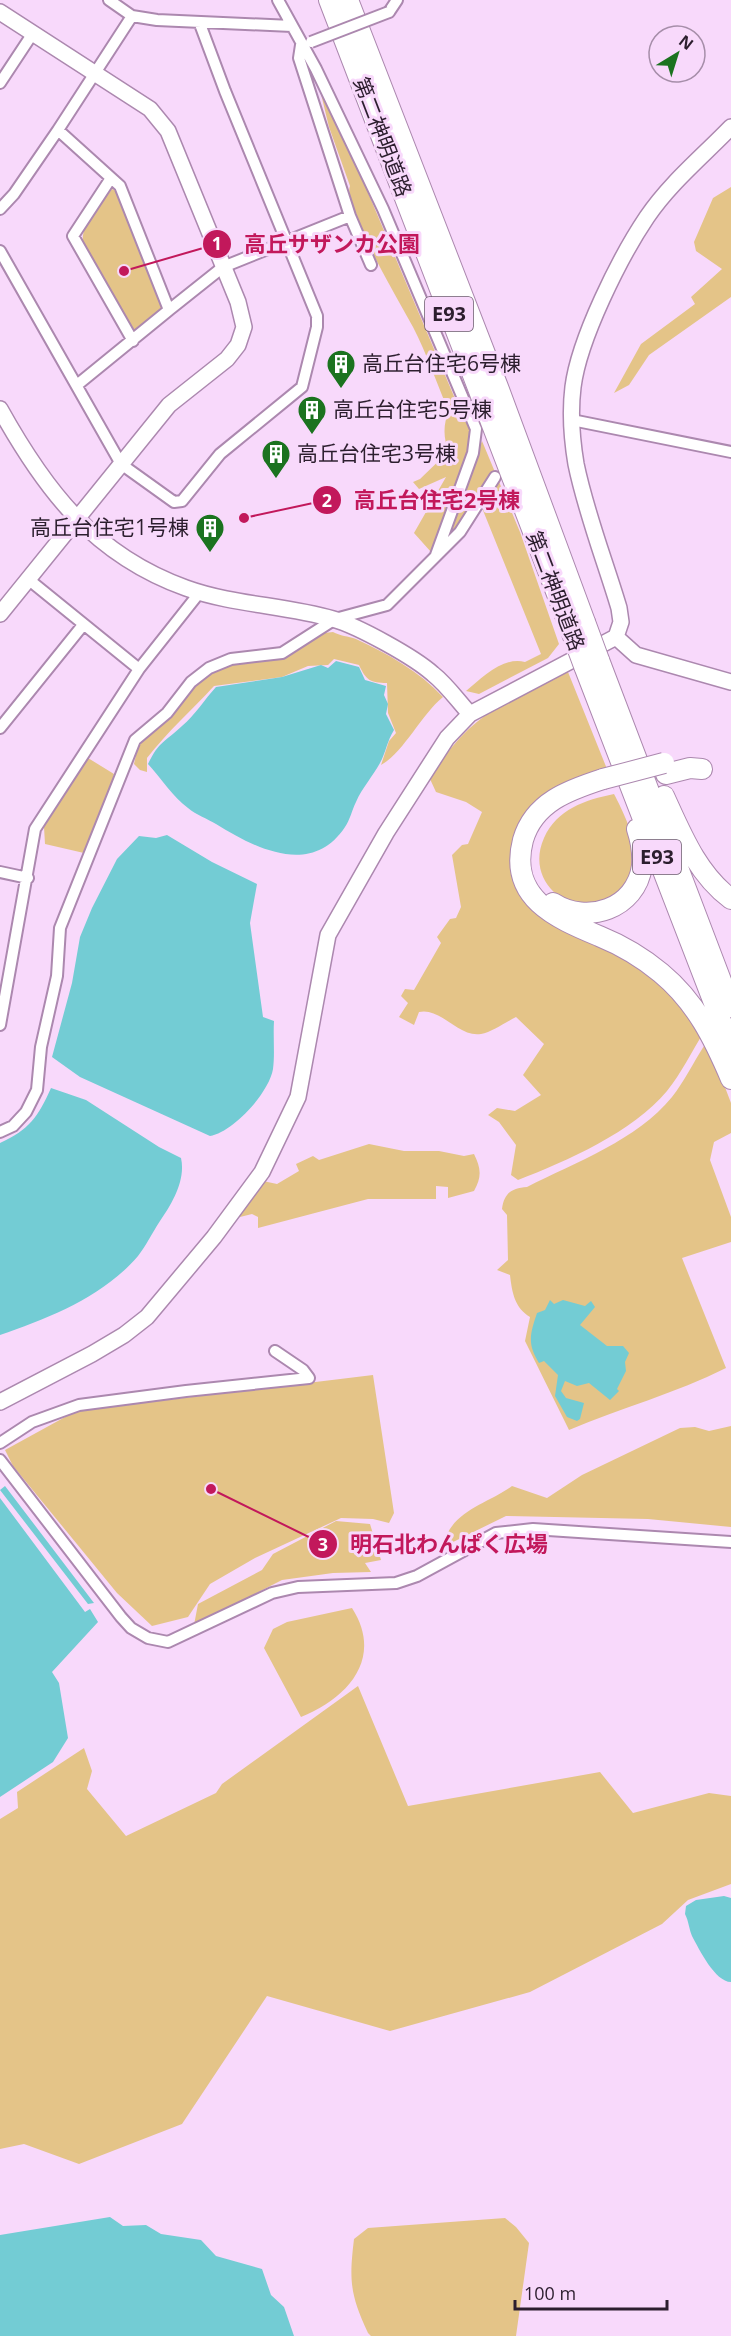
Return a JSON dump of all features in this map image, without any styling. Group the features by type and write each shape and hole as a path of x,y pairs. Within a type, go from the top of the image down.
{"highway":[{"name":"第二神明道路","path":"329,0 577,625 633,794 731,1047"},
{"name":"第二神明道路","path":"348,0 498,387 577,625"},
{"name":"第二神明道路","path":"591,663 620,711 731,1007"},
{"path":"620,711 644,753 689,850 701,869 731,899"},
{"path":"697,763 690,768 665,768 552,800 538,812 524,838 521,853 522,871 527,886 540,906 553,916 634,954 661,973 697,1011 712,1035 731,1079"},
{"path":"605,784 559,807 541,825 530,848 532,874 538,887 546,899 567,911 584,915 604,912 619,904 633,888 642,867 642,847 633,794"}],"street":[{"path":"109,0 132,16 200,24 292,26"},
{"path":"278,0 292,26 306,44 382,209 476,429 473,453 435,558"},
{"path":"371,265 350,216 299,58 306,44 393,4"},
{"path":"0,12 150,110 168,131 243,314 244,327 238,345 227,359 169,405 0,614"},
{"path":"0,209 14,194 58,130 132,16"},
{"path":"0,251 120,464 174,502 182,501 220,454 302,387 317,327 317,316 200,24"},
{"path":"0,83 33,33"},
{"path":"0,1402 100,1350 147,1317 214,1237 262,1172 298,1097 328,935 447,738 470,714 616,637 621,621 619,608 576,464 572,420 573,387 581,353 620,266 647,217 673,186 731,127"},
{"path":"58,130 120,186 170,310"},
{"path":"111,178 73,236 133,341"},
{"path":"77,385 223,267 350,216"},
{"path":"0,409 28,459 76,520 108,546 144,570 200,592 335,620 383,643 432,673 470,714"},
{"path":"572,420 731,452"},
{"path":"0,1132 13,1126 26,1112 37,1090 41,1047 57,976 60,928 135,740 167,713 190,682 209,668 231,659 282,654 335,620 387,605 460,532 495,477"},
{"path":"28,579 139,669"},
{"path":"0,1025 35,829 139,669 200,592"},
{"path":"0,728 83,625"},
{"path":"616,637 636,655 731,682"},
{"path":"0,872 28,878"},
{"path":"0,1443 32,1422 79,1405 309,1378 303,1370 274,1351"},
{"path":"0,1460 121,1617 131,1628 159,1642 168,1642 198,1630 272,1593 298,1587 396,1583 417,1576 496,1533 533,1529 731,1542"}],"shaded area":[{"path":"321,94 350,150 464,420 470,428 470,449 431,552 414,533 446,477 419,489 413,482 420,479 449,451 444,431 449,412 418,337 363,234 355,214 350,197 350,186 329,127"},
{"path":"731,187 731,297 649,355 629,385 614,393 641,344 695,304 691,297 722,269 696,251 694,242 713,198"},
{"path":"112,189 117,191 163,304 159,313 135,330 127,321 83,244 88,222"},
{"path":"482,441 520,532 559,644 548,658 479,694 466,691 493,669 509,662 525,662 541,654 480,503 444,543"},
{"path":"333,632 356,639 391,657 424,679 443,697 427,713 405,743 381,765 389,741 396,733 388,713 387,683 369,680 359,665 334,659 328,665 308,666 282,677 214,686 147,758 147,772 140,770 134,764 138,746 145,737 166,721 188,690 218,666 277,659 324,633"},
{"path":"336,661 359,667 365,680 386,686 384,695 388,704 386,714 394,730 380,763 358,797 345,827 332,842 317,851 300,855 283,854 248,842 191,810 177,798 148,764 159,746 187,722 216,687 282,677 321,665 328,668"},
{"path":"568,672 607,769 541,801 515,882 659,982 704,1032 667,1091 636,1120 598,1144 518,1180 511,1175 516,1145 499,1122 488,1115 497,1108 515,1111 541,1095 523,1075 544,1044 516,1017 481,1034 465,1032 435,1014 427,1012 419,1012 414,1025 399,1017 408,1003 401,996 405,989 414,990 441,943 437,937 450,919 456,918 461,907 452,855 462,845 468,844 482,812 466,802 436,792 430,779 444,757 473,725 506,702"},
{"path":"88,758 114,774 107,801 84,853 45,844 44,827"},
{"path":"614,794 633,838 635,868 625,884 604,900 589,904 573,903 559,896 548,886 541,872 539,856 544,838 556,820 573,807"},
{"path":"167,835 212,862 257,884 250,923 263,1017 274,1021 273,1069 265,1089 249,1110 229,1127 210,1136 80,1077 52,1057 72,983 80,937 117,859 139,836 156,838"},
{"path":"704,1046 715,1061 731,1103 731,1133 714,1142 710,1160 731,1217 731,1242 682,1258 726,1368 688,1385 569,1430 525,1341 530,1317 515,1299 510,1275 497,1270 508,1260 507,1215 502,1209 503,1204 507,1195 513,1190 527,1187 605,1149 641,1126 672,1097"},
{"path":"51,1088 86,1100 159,1147 181,1158 182,1175 169,1207 141,1252 124,1270 92,1295 56,1313 0,1335 0,1143 32,1122"},
{"path":"369,1144 404,1151 439,1151 464,1156 474,1154 479,1168 478,1181 474,1191 448,1198 448,1187 436,1186 436,1199 368,1199 258,1228 258,1217 252,1214 236,1218 263,1181 277,1184 299,1171 296,1164 313,1156 319,1160"},
{"path":"550,1300 554,1304 563,1300 585,1306 591,1301 595,1307 580,1325 607,1346 623,1346 629,1353 625,1362 626,1371 617,1389 619,1391 610,1400 589,1383 577,1386 565,1381 561,1391 566,1398 584,1403 580,1419 577,1421 567,1417 555,1396 558,1375 544,1361 539,1363 531,1344 531,1333 537,1313 545,1310"},
{"path":"373,1375 394,1513 389,1523 373,1519 341,1518 255,1558 210,1584 188,1617 152,1626 117,1593 13,1466 5,1450 76,1411"},
{"path":"731,1426 731,1527 648,1519 506,1516 451,1543 446,1537 457,1520 465,1513 512,1486 547,1498 582,1475 680,1428 695,1427 709,1431"},
{"path":"5,1486 94,1603 88,1604 0,1490"},
{"path":"0,1498 85,1612 90,1609 98,1622 52,1672 59,1683 68,1738 53,1762 0,1797"},
{"path":"336,1521 370,1524 381,1560 365,1563 371,1572 333,1573 282,1580 194,1625 198,1604 262,1570 273,1554"},
{"path":"352,1608 361,1626 364,1643 362,1659 356,1674 333,1699 301,1717 264,1648 273,1629 287,1622"},
{"path":"358,1686 408,1806 600,1772 633,1813 709,1793 731,1796 731,1884 688,1900 662,1924 530,1992 390,2031 267,1996 182,2124 79,2164 24,2144 0,2149 0,1819 18,1808 17,1792 84,1748 92,1771 87,1789 126,1836 216,1793 222,1784"},
{"path":"724,1896 731,1898 731,1982 719,1977 708,1964 692,1936 685,1914 686,1906 696,1900"},
{"path":"110,2217 123,2226 146,2225 161,2234 201,2240 216,2256 262,2269 271,2295 284,2307 294,2336 0,2336 0,2235"},
{"path":"505,2218 529,2243 516,2336 371,2336 368,2333 352,2287 354,2239 368,2228"}],"place":[{"name":"高丘サザンカ公園","path":"124,271"},
{"name":"高丘台住宅6号棟","path":"341,390"},
{"name":"高丘台住宅5号棟","path":"312,436"},
{"name":"高丘台住宅3号棟","path":"276,480"},
{"name":"高丘台住宅2号棟","path":"244,518"},
{"name":"高丘台住宅1号棟","path":"210,554"},
{"name":"明石北わんぱく広場","path":"211,1489"}]}
